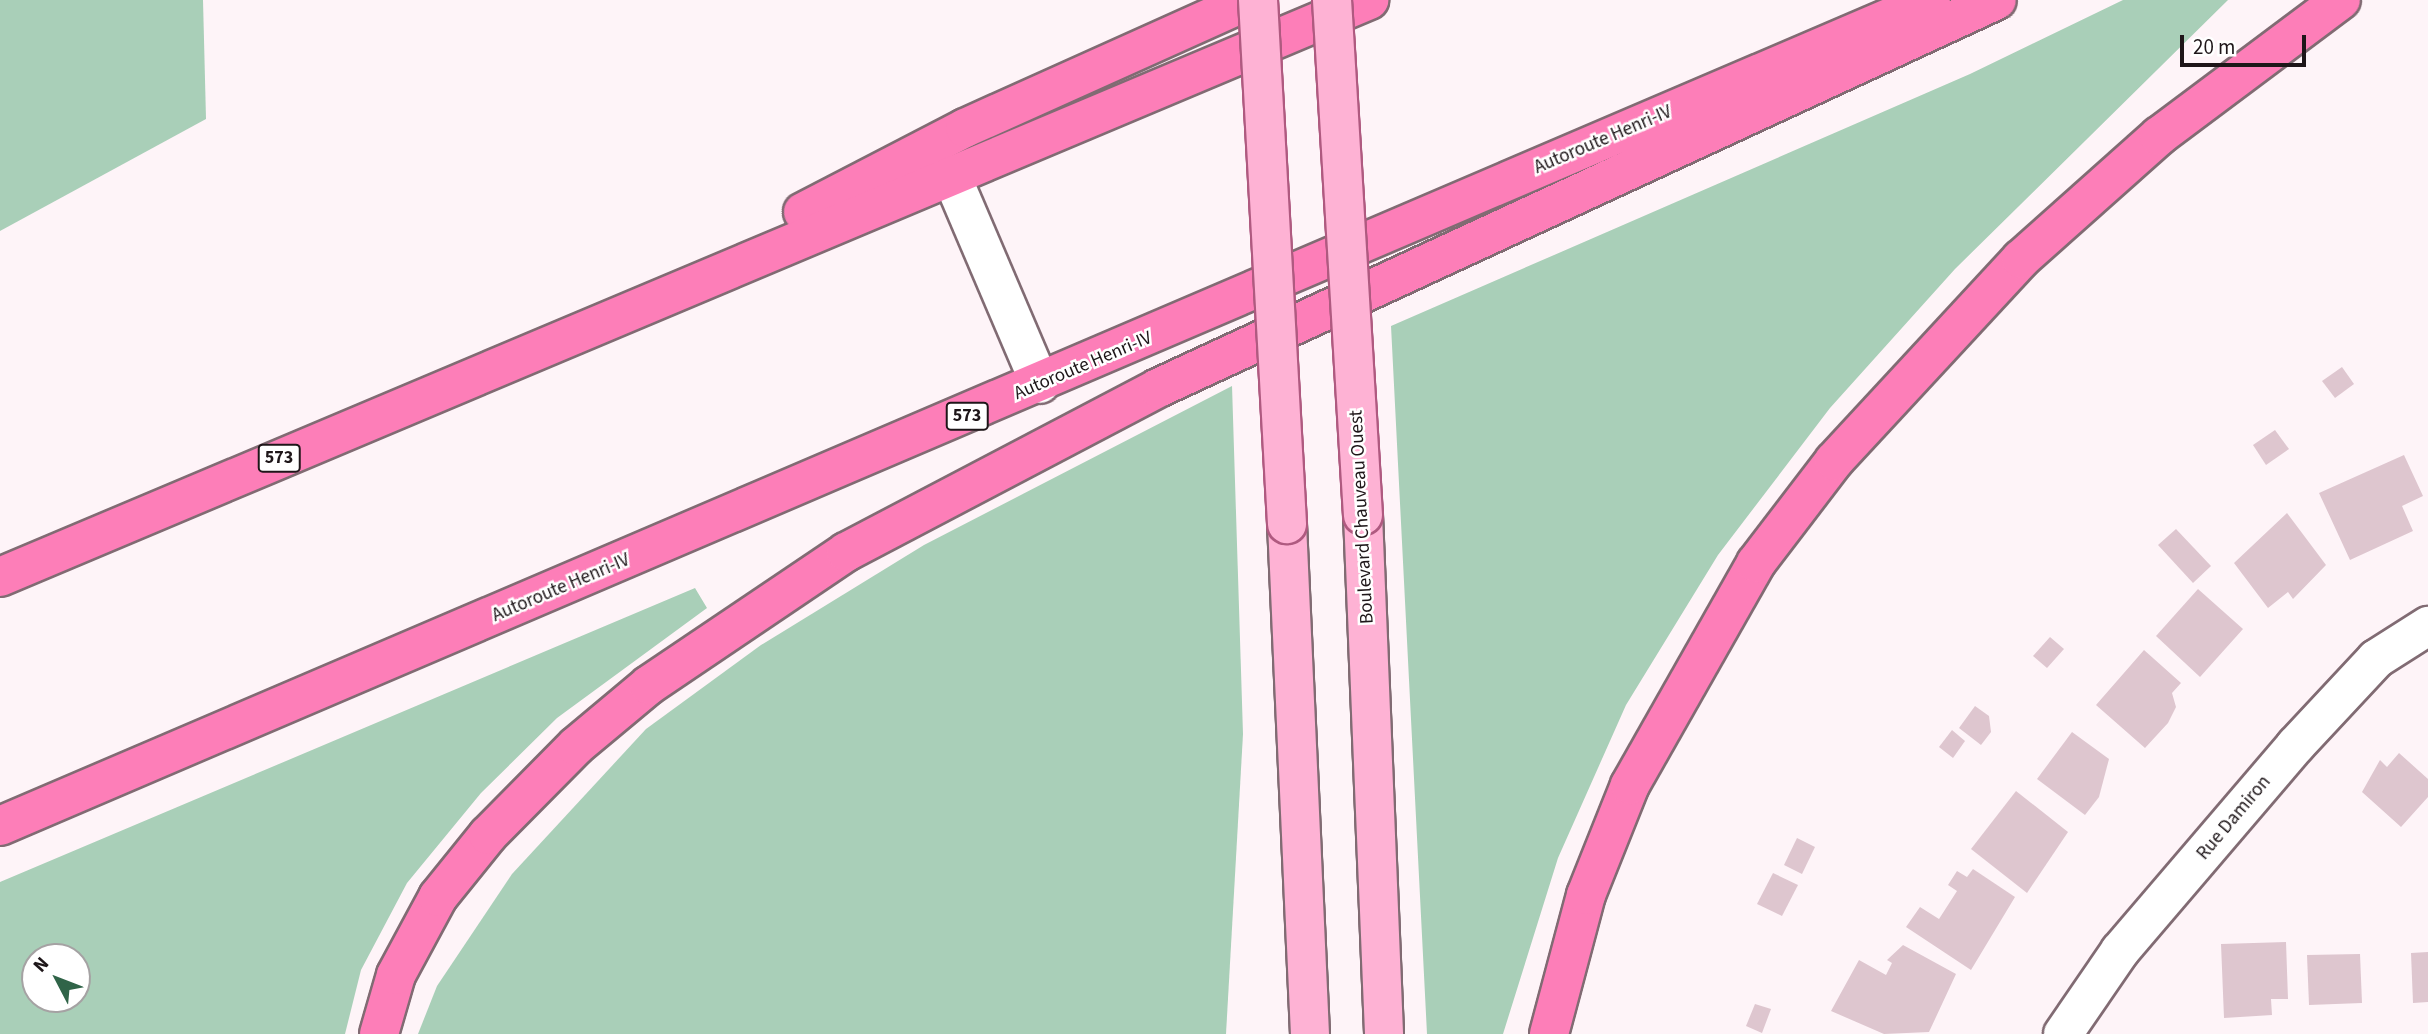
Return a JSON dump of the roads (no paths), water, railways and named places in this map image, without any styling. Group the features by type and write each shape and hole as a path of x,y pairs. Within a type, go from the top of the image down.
{"highway":[{"path":"558,340 965,128 1250,0"},
{"name":"573","path":"0,577 1369,0"},
{"name":"Autoroute Henri-IV","path":"0,826 1040,384 1931,0"},
{"path":"379,1034 396,975 438,897 488,835 639,693 771,599 846,552 1158,388 1997,0"},
{"path":"1549,1034 1586,895 1630,785 1756,563 1818,481 2021,259 2159,136 2341,0"}],"main road":[{"path":"1258,0 1287,524 1310,1034"},
{"name":"Boulevard Chauveau Ouest","path":"1332,0 1363,515 1384,1034"}],"street":[{"path":"951,175 1040,384"},
{"name":"Rue Damiron","path":"2063,1034 2120,951 2295,746 2376,659 2428,626"}]}
